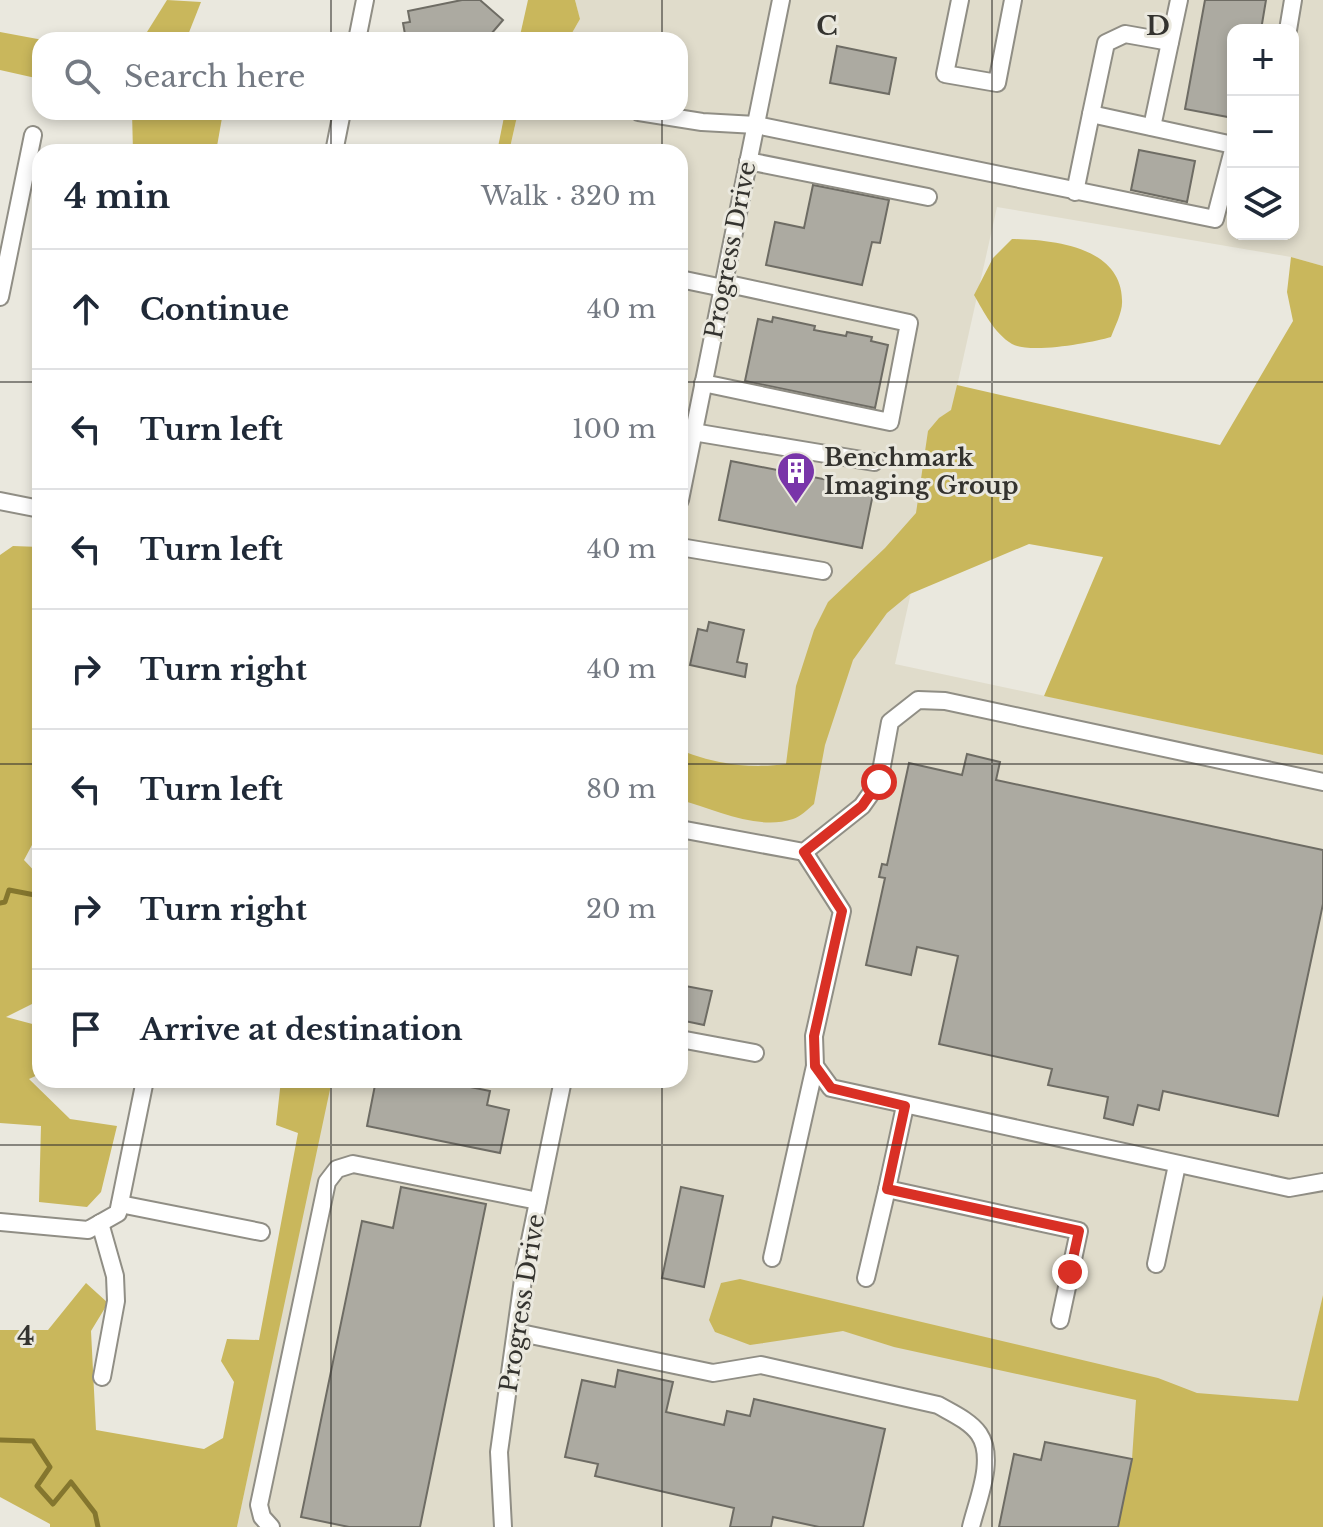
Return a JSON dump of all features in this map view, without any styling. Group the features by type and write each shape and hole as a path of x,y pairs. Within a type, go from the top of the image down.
{"street":[{"path":"359,32 365,0"},
{"name":"Progress Drive","path":"688,458 781,0"},
{"path":"960,0 945,74 997,83 1013,0"},
{"path":"1152,127 1179,0"},
{"path":"1289,24 1293,0"},
{"path":"1075,192 1106,43 1125,34 1170,42"},
{"path":"1091,114 1227,146"},
{"path":"337,144 341,120"},
{"path":"688,120 756,125 1215,219 1228,168"},
{"path":"0,297 33,135"},
{"path":"748,161 928,197"},
{"path":"688,280 909,323 890,422 703,383"},
{"path":"693,432 874,462"},
{"path":"0,501 32,507"},
{"path":"688,548 823,571"},
{"path":"804,852 862,806 879,782 890,722 918,700 945,701 1323,782"},
{"path":"688,830 804,852 842,911 814,1036 815,1066 772,1258"},
{"path":"688,1040 755,1053"},
{"path":"815,1066 831,1088 905,1106 1289,1188 1323,1182"},
{"path":"0,1222 88,1230 118,1213 143,1088"},
{"name":"Progress Drive","path":"503,1527 499,1452 525,1265 561,1088"},
{"path":"866,1278 905,1106"},
{"path":"271,1527 262,1517 259,1505 327,1182 337,1169 353,1164 538,1201"},
{"path":"1156,1264 1177,1165"},
{"path":"887,1189 1079,1231 1060,1320"},
{"path":"120,1204 261,1232"},
{"path":"100,1223 115,1276 116,1301 102,1377"},
{"path":"516,1332 713,1373 761,1365 938,1405 961,1418 980,1435 987,1459 971,1527"}],"shaded area":[{"path":"167,0 201,2 189,32 147,32"},
{"path":"528,0 575,0 580,19 573,32 521,32"},
{"path":"575,0 1323,0 1323,266 1291,257 997,207 895,664 1323,755 1323,1295 1299,1401 1142,1527 237,1527 328,1088 688,1088 688,144 511,144 516,120 688,120 688,32 573,32 580,19"},
{"path":"0,32 32,38 32,77 0,70"},
{"path":"132,120 222,120 217,144 133,144"},
{"path":"503,120 516,120 511,144 499,144"},
{"path":"1012,239 1046,241 1082,250 1110,268 1119,282 1122,300 1111,337 1032,348 1012,344 1000,334 974,295 993,258"},
{"path":"1291,257 1323,266 1323,755 1044,696 1103,557 1029,544 910,594 887,613 853,660 825,745 814,804 801,815 779,822 751,821 688,802 688,753 732,764 786,764 796,686 814,630 828,602 885,548 916,513 928,431 951,410 957,385 1220,445 1293,321 1287,292"},
{"path":"13,546 32,547 32,845 24,860 32,868 32,1004 6,1017 32,1024 32,1078 29,1079 32,1088 38,1088 70,1119 117,1126 101,1192 87,1207 39,1202 41,1126 0,1123 0,555"},
{"path":"280,1088 330,1088 237,1527 50,1527 50,1524 0,1497 0,1330 48,1330 86,1283 108,1303 91,1331 96,1430 204,1449 223,1438 234,1382 221,1361 227,1339 259,1340 298,1133 276,1125"},
{"path":"740,1279 1158,1378 1197,1393 1298,1401 1323,1295 1323,1527 1118,1527 1132,1459 1136,1400 894,1347 843,1331 750,1345 715,1332 709,1320 721,1283"}],"building":[{"path":"462,0 480,0 503,20 493,32 405,32 403,23 410,22 408,11"},
{"path":"1205,0 1266,0 1262,24 1227,24 1227,117 1185,109"},
{"path":"837,46 896,58 889,94 830,83"},
{"path":"1139,150 1195,161 1187,202 1131,190"},
{"path":"813,185 889,200 880,243 872,242 862,285 766,265 775,222 804,228"},
{"path":"773,317 815,326 814,330 872,337 871,341 888,345 875,408 745,381 758,319 772,322"},
{"name":"Benchmark Imaging Group","path":"731,461 874,489 862,548 719,520"},
{"path":"709,622 744,630 737,662 747,664 745,677 690,665 698,629 707,631"},
{"path":"967,754 1000,762 996,780 1323,850 1323,904 1278,1116 1163,1091 1159,1110 1138,1105 1133,1125 1104,1118 1108,1097 1048,1085 1052,1069 939,1044 958,956 917,947 911,975 866,965 885,878 879,877 882,864 887,865 909,763 962,775"},
{"path":"688,986 712,991 704,1025 688,1022"},
{"path":"374,1088 475,1088 490,1091 487,1105 509,1110 500,1153 367,1126"},
{"path":"401,1187 486,1204 420,1527 349,1527 301,1517 362,1221 393,1228"},
{"path":"681,1187 723,1196 704,1287 662,1278"},
{"path":"618,1370 673,1382 666,1412 724,1425 727,1411 750,1416 754,1399 885,1429 863,1527 819,1527 773,1517 771,1527 730,1527 734,1508 595,1476 598,1464 565,1457 582,1380 615,1387"},
{"path":"1045,1442 1132,1459 1118,1527 999,1527 1014,1454 1041,1460"}],"waterway":[{"path":"0,903 5,902 9,890 32,894"},
{"path":"0,1440 33,1441 50,1467 37,1486 53,1504 71,1482 95,1513 98,1527"}],"place":[{"name":"Benchmark Imaging Group","path":"796,505"}],"route":[{"path":"879,782 862,806 804,852 842,911 814,1036 815,1066 831,1088 905,1106 887,1189 1079,1231 1070,1272"}]}
